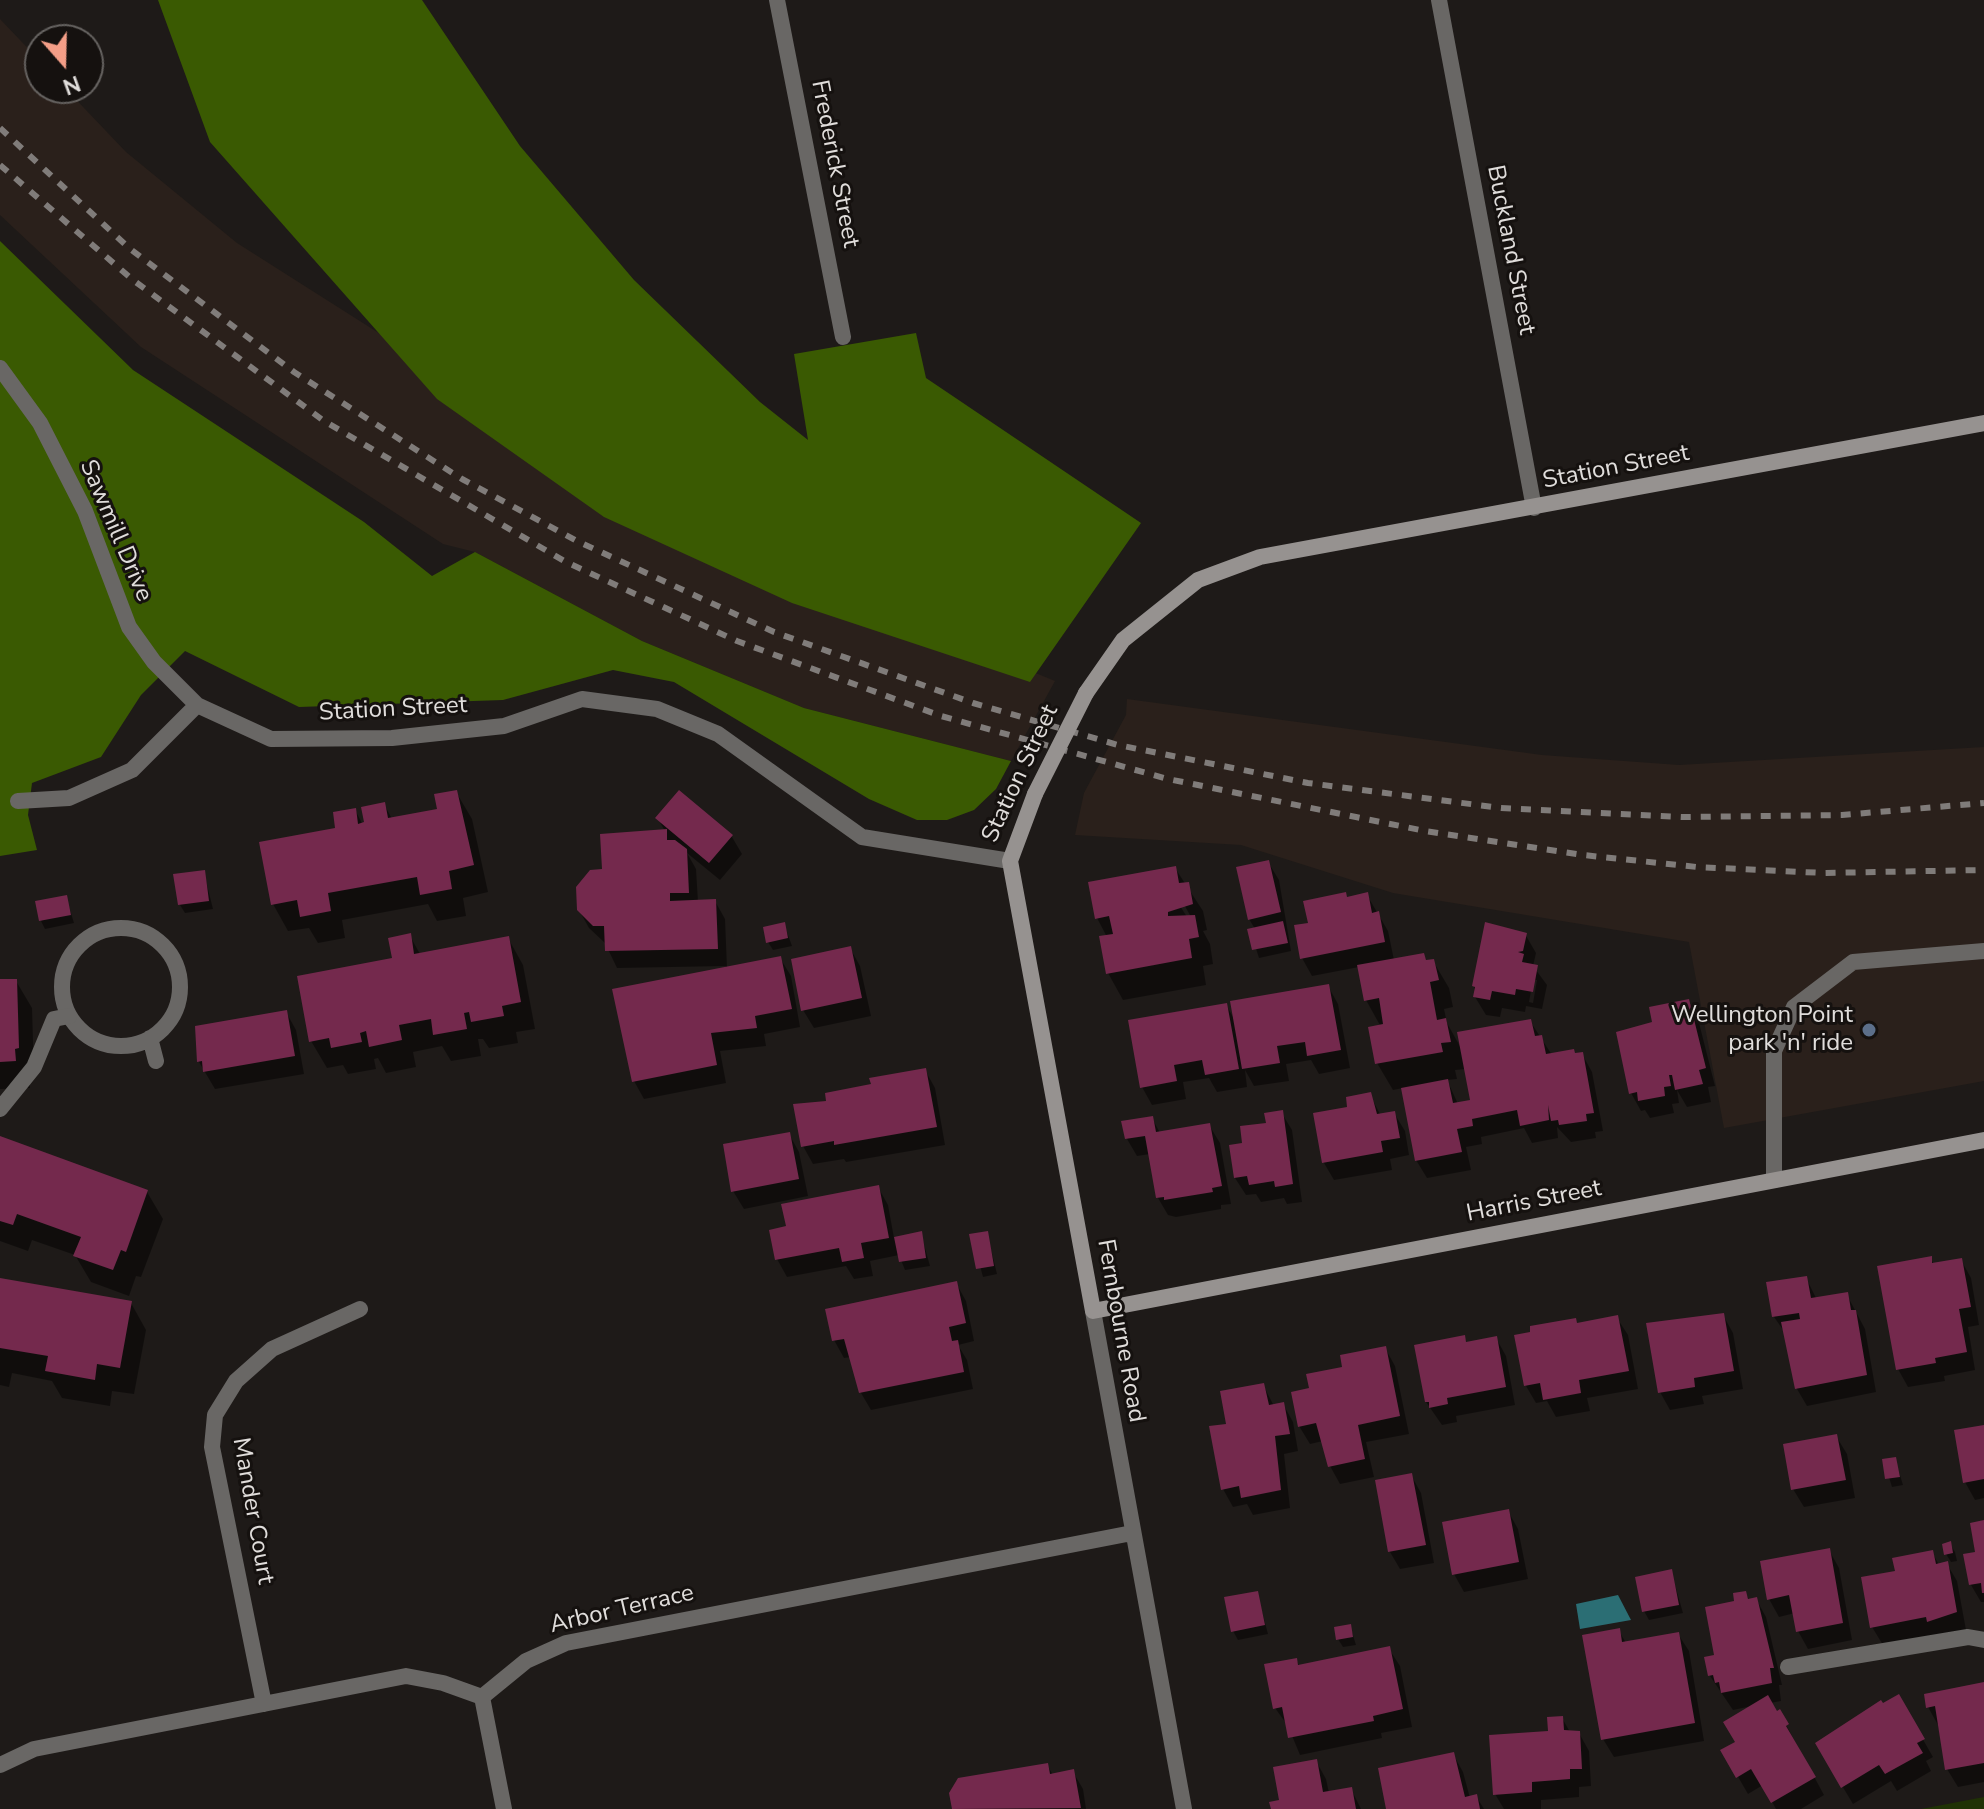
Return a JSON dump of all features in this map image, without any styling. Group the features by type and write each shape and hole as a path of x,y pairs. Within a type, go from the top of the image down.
{"street":[{"name":"Frederick Street","path":"777,0 843,337"},
{"name":"Buckland Street","path":"1439,0 1534,508"},
{"name":"Sawmill Drive","path":"0,368 40,423 85,511 129,627 154,662 197,705"},
{"name":"Station Street","path":"197,705 271,739 392,738 504,726 582,699 657,709 718,734 862,837 1010,861 1035,794 1086,693 1123,640 1198,580 1260,557 1984,423"},
{"path":"18,801 69,798 132,770 197,705"},
{"name":"Fernbourne Road","path":"1010,861 1184,1809"},
{"path":"118,928 137,930 155,937 168,950 177,966 181,985 179,1003 171,1020 150,1038 119,1046 99,1042 82,1031 69,1016 63,996 63,975 83,941 100,931 118,928"},
{"path":"1774,1180 1774,1051 1794,1007 1853,962 1984,951"},
{"path":"0,1109 34,1067 54,1019 69,1016"},
{"path":"150,1038 156,1061"},
{"name":"Harris Street","path":"1093,1311 1984,1140"},
{"name":"Mander Court","path":"264,1704 212,1447 215,1415 236,1381 272,1349 360,1309"},
{"name":"Arbor Terrace","path":"482,1697 526,1661 566,1643 1132,1533"},
{"path":"1788,1667 1968,1637 1984,1640"},
{"path":"0,1765 34,1749 406,1676 443,1683 482,1697 504,1809"}],"shaded area":[{"path":"0,19 24,44 24,104 80,104 126,152 237,243 607,478 771,564 1055,681 1011,761 804,708 642,641 475,552 443,544 141,347 0,215"},
{"path":"1127,699 1542,755 1679,765 1984,747 1984,1081 1724,1128 1689,942 1393,893 1241,845 1075,835 1084,793 1126,715"}],"green space":[{"path":"158,0 422,0 520,146 634,280 760,402 808,440 794,354 916,333 926,378 1141,523 1030,682 792,603 604,517 437,399 210,142"},
{"path":"0,241 133,370 364,522 432,576 475,552 642,641 804,708 1011,761 996,789 974,810 947,820 917,820 869,799 674,682 613,670 503,700 299,707 185,651 141,695 101,757 32,783 28,815 37,850 0,856"},
{"path":"1984,1797 1984,1809 1921,1809"}],"water":[{"path":"1618,1595 1631,1620 1580,1629 1576,1604"}],"building":[{"path":"457,790 474,865 449,871 452,889 420,895 417,877 328,893 331,911 300,917 297,900 271,905 259,842 335,828 333,812 356,808 358,824 364,822 361,807 385,802 388,818 437,809 434,794"},
{"path":"679,790 733,835 709,863 655,818"},
{"path":"667,829 667,840 675,840 687,849 689,893 670,893 670,901 716,899 718,949 605,951 604,926 593,926 577,910 576,887 590,870 602,869 600,834"},
{"path":"1269,860 1281,912 1248,920 1236,867"},
{"path":"1176,866 1179,883 1189,882 1193,904 1168,912 1168,916 1195,915 1199,937 1189,939 1192,958 1106,974 1099,936 1113,934 1109,916 1095,919 1088,882"},
{"path":"205,870 209,901 178,905 173,874"},
{"path":"1346,892 1347,897 1368,892 1372,913 1379,911 1385,942 1300,959 1294,925 1308,923 1303,901"},
{"path":"67,895 71,915 39,921 35,901"},
{"path":"1283,921 1288,943 1252,950 1247,929"},
{"path":"785,922 788,938 766,943 763,927"},
{"path":"1485,922 1527,933 1523,951 1518,952 1524,954 1522,962 1538,965 1533,992 1516,989 1515,995 1492,991 1490,1000 1473,997 1475,987 1472,986"},
{"path":"411,933 414,954 509,936 521,1002 502,1006 504,1016 471,1022 469,1012 464,1013 467,1029 433,1035 431,1019 399,1025 402,1040 369,1047 366,1031 360,1033 362,1042 331,1048 329,1038 309,1042 297,976 392,958 388,938"},
{"path":"851,946 862,998 801,1011 791,959"},
{"path":"1424,953 1426,960 1434,959 1439,980 1430,982 1437,1020 1446,1018 1451,1042 1441,1043 1443,1052 1375,1064 1368,1027 1383,1024 1379,998 1364,1001 1357,965"},
{"path":"781,956 792,1009 755,1016 757,1028 711,1033 717,1065 632,1082 612,989"},
{"path":"0,979 17,979 19,1048 15,1049 16,1061 0,1062"},
{"path":"1329,984 1341,1050 1307,1056 1305,1042 1277,1046 1280,1063 1242,1069 1230,1001"},
{"path":"1689,999 1706,1068 1699,1070 1703,1084 1675,1090 1672,1075 1669,1075 1671,1086 1664,1087 1665,1096 1638,1101 1637,1092 1629,1094 1616,1032 1652,1022 1649,1007"},
{"path":"1227,1003 1239,1069 1205,1075 1202,1060 1174,1065 1177,1081 1140,1088 1128,1020"},
{"path":"287,1010 295,1056 203,1072 202,1061 197,1062 195,1026"},
{"path":"1531,1019 1535,1036 1542,1035 1546,1054 1574,1049 1575,1053 1583,1052 1594,1113 1586,1114 1587,1121 1559,1125 1558,1120 1551,1121 1548,1105 1549,1120 1520,1126 1517,1110 1472,1119 1473,1126 1457,1129 1462,1152 1415,1161 1401,1088 1448,1079 1453,1103 1470,1100 1457,1032"},
{"path":"926,1068 937,1127 834,1145 834,1141 801,1147 793,1104 826,1101 825,1093 871,1084 869,1078"},
{"path":"1371,1092 1377,1114 1395,1111 1400,1138 1381,1141 1383,1152 1322,1163 1313,1113 1347,1107 1346,1097"},
{"path":"1283,1110 1293,1184 1275,1187 1274,1181 1249,1185 1247,1176 1234,1178 1229,1145 1242,1143 1240,1126 1266,1123 1264,1113"},
{"path":"1153,1116 1156,1132 1210,1123 1222,1186 1212,1188 1213,1192 1164,1200 1164,1197 1156,1198 1145,1136 1125,1139 1121,1121"},
{"path":"790,1132 799,1179 731,1192 723,1144"},
{"path":"0,1136 148,1190 126,1252 121,1250 113,1270 73,1256 81,1237 17,1214 13,1225 0,1221"},
{"path":"879,1185 889,1238 861,1243 864,1258 842,1262 839,1248 775,1260 769,1230 786,1226 781,1204"},
{"path":"922,1231 926,1258 899,1262 894,1237"},
{"path":"988,1231 994,1266 976,1269 969,1234"},
{"path":"1932,1256 1932,1263 1962,1258 1971,1307 1959,1309 1967,1352 1935,1358 1936,1363 1896,1370 1877,1266"},
{"path":"1807,1276 1811,1298 1848,1292 1851,1310 1856,1310 1867,1375 1795,1389 1781,1322 1800,1319 1799,1313 1772,1317 1766,1282"},
{"path":"0,1278 132,1301 120,1368 97,1364 95,1380 45,1371 48,1356 0,1348"},
{"path":"957,1281 966,1323 949,1327 952,1341 958,1340 964,1372 859,1393 844,1339 832,1341 825,1309"},
{"path":"1724,1313 1734,1371 1694,1378 1695,1387 1658,1393 1646,1323"},
{"path":"1618,1315 1629,1371 1579,1380 1581,1393 1543,1400 1540,1383 1524,1386 1514,1335 1530,1332 1530,1326 1576,1318 1577,1323"},
{"path":"1465,1335 1466,1342 1497,1336 1506,1387 1447,1398 1448,1404 1429,1408 1429,1402 1425,1402 1414,1345"},
{"path":"1386,1346 1400,1416 1358,1425 1365,1459 1328,1467 1316,1423 1298,1427 1291,1392 1309,1388 1306,1374 1342,1367 1340,1355"},
{"path":"1264,1383 1269,1405 1284,1402 1290,1434 1275,1436 1281,1490 1241,1498 1239,1486 1221,1490 1209,1426 1226,1424 1220,1391"},
{"path":"1984,1425 1984,1479 1963,1483 1954,1430"},
{"path":"1837,1434 1846,1480 1791,1490 1783,1444"},
{"path":"1896,1457 1900,1477 1885,1479 1882,1459"},
{"path":"1412,1473 1426,1545 1388,1552 1375,1480"},
{"path":"1509,1509 1519,1562 1452,1575 1442,1522"},
{"path":"1984,1520 1982,1593 1981,1583 1969,1585 1963,1554 1975,1552 1970,1523"},
{"path":"1951,1541 1953,1553 1944,1555 1942,1544"},
{"path":"1830,1548 1843,1623 1796,1632 1789,1595 1767,1600 1760,1561"},
{"path":"1933,1550 1936,1564 1948,1561 1957,1612 1927,1622 1926,1617 1870,1628 1861,1577 1895,1571 1892,1558"},
{"path":"1672,1569 1679,1605 1642,1612 1635,1577"},
{"path":"1258,1591 1265,1625 1231,1632 1224,1597"},
{"path":"1746,1591 1748,1599 1757,1597 1774,1668 1770,1668 1772,1683 1721,1693 1719,1682 1715,1683 1713,1675 1708,1676 1704,1657 1714,1655 1705,1607 1734,1601 1733,1593"},
{"path":"1351,1624 1353,1637 1336,1640 1334,1627"},
{"path":"1620,1628 1622,1642 1679,1632 1695,1723 1601,1740 1582,1635"},
{"path":"1390,1646 1403,1709 1373,1716 1374,1721 1288,1738 1282,1707 1273,1709 1264,1664 1297,1658 1298,1665"},
{"path":"1984,1682 1984,1763 1945,1770 1935,1706 1926,1708 1924,1694"},
{"path":"1899,1694 1925,1739 1917,1743 1923,1753 1885,1774 1879,1765 1841,1788 1815,1743 1881,1700 1883,1703"},
{"path":"1768,1695 1789,1724 1786,1726 1816,1777 1771,1803 1751,1769 1736,1778 1720,1750 1735,1742 1723,1722"},
{"path":"1563,1716 1564,1730 1580,1731 1582,1769 1570,1769 1570,1779 1532,1782 1532,1792 1493,1795 1489,1735 1548,1731 1547,1717"},
{"path":"1454,1752 1465,1797 1477,1794 1480,1809 1386,1809 1378,1768"},
{"path":"1317,1759 1323,1792 1352,1787 1356,1809 1271,1809 1269,1802 1279,1800 1273,1767"},
{"path":"1048,1763 1050,1774 1074,1769 1081,1808 952,1809 949,1793 958,1778"}],"railway":[{"path":"0,128 129,248 294,372 462,479 577,541 774,632 973,703 1118,745 1308,783 1501,808 1682,817 1842,815 1984,803"},
{"path":"0,165 133,280 324,421 566,562 737,641 941,716 1168,779 1425,831 1583,855 1697,867 1824,873 1984,870"}],"place":[{"name":"Wellington Point park 'n' ride","path":"1869,1030"}]}
